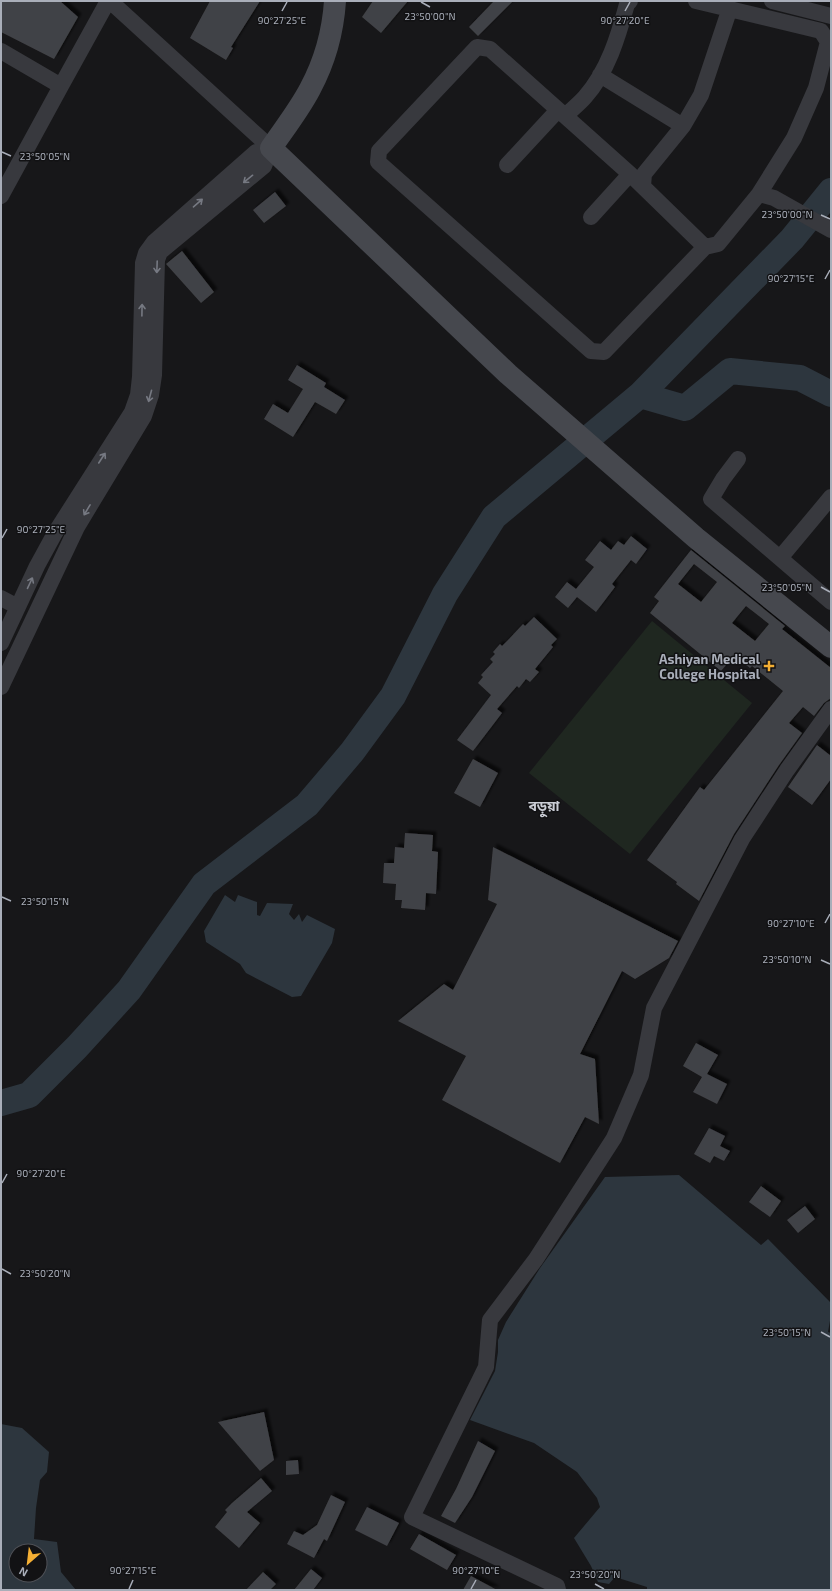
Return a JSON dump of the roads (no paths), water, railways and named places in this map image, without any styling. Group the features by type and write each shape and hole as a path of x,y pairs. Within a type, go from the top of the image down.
{"street":[{"path":"1,196 109,1 271,148 508,374 696,538 831,647"},
{"path":"1,643 55,533 132,412 138,395 148,335 157,260 160,252 264,166 271,148 310,90 319,71 326,51 335,1"},
{"path":"507,165 561,113 585,96 600,75 615,45 627,4 630,1"},
{"path":"696,1 730,8 821,32 828,42 816,88 794,138 759,194 718,244 705,247 604,352 591,351 378,162 379,151 478,47 490,49 630,174 705,247"},
{"path":"772,1 831,16"},
{"path":"643,186 644,174 683,126 701,95 730,8"},
{"path":"1,51 61,86"},
{"path":"600,75 683,126"},
{"path":"591,217 630,174"},
{"path":"759,194 774,198 828,228"},
{"path":"1,687 77,527 144,416 151,395 154,375 148,335"},
{"path":"738,459 723,479 711,499 831,602"},
{"path":"780,558 831,497"},
{"path":"1,598 18,607"},
{"path":"558,1590 557,1586 412,1517 486,1367 490,1320 536,1259 614,1138 641,1074 654,1008 742,839 787,770 831,709"}],"waterway":[{"path":"1,1103 29,1095 77,1047 129,990 204,884 307,805 352,752 393,696 445,594 494,517 640,395 792,239 831,191"},
{"path":"640,395 685,408 730,371 800,378 831,394"}],"place":[{"name":"Ashiyan Medical College Hospital","path":"769,666"}],"district":[{"name":"বড়ুয়া","path":"544,806"}]}
